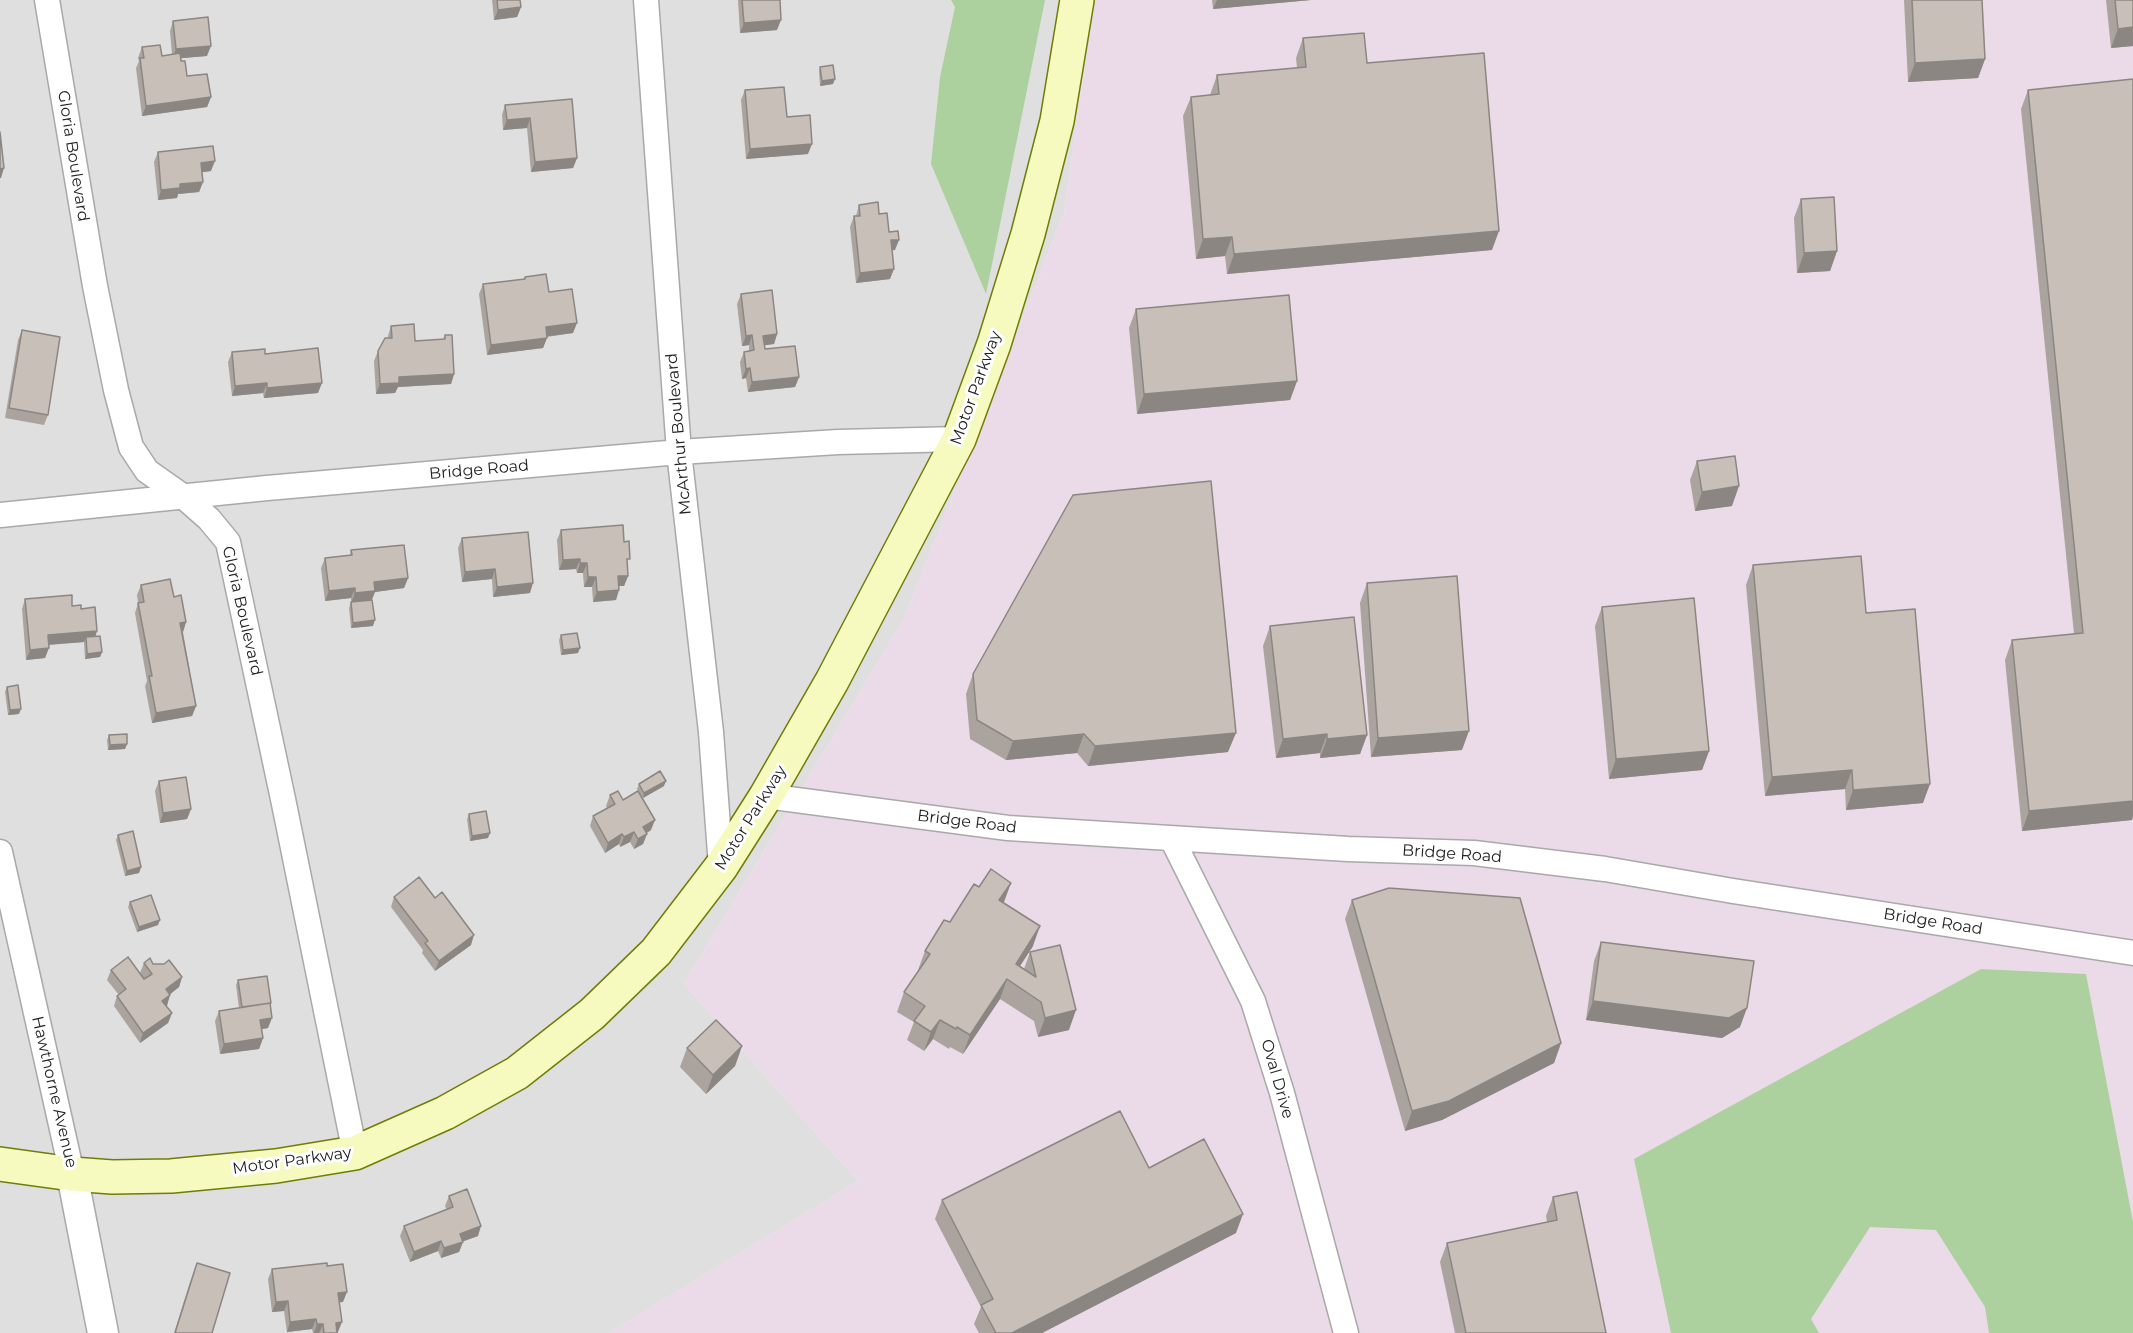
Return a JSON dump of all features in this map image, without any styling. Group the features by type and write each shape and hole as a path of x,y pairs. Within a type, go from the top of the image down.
{"main road":[{"name":"Motor Parkway","path":"0,1164 112,1177 171,1176 243,1170 355,1153 445,1113 517,1073 592,1014 656,952 722,867 766,796 832,681 959,439 994,344 1028,234 1057,121 1077,0"}],"street":[{"name":"Gloria Boulevard","path":"47,0 95,286 116,390 131,447 147,471 184,497 209,519 228,542 284,799 355,1153"},
{"name":"McArthur Boulevard","path":"646,0 679,452 711,732 722,867"},
{"name":"Bridge Road","path":"0,515 679,452 838,442 959,439"},
{"name":"Bridge Road","path":"766,796 1008,828 1348,849 1474,853 1598,868 2133,953"},
{"name":"Oval Drive","path":"1172,839 1253,1001 1281,1093 1346,1333"},
{"name":"Hawthorne Avenue","path":"0,852 72,1174 103,1333"}],"shaded area":[{"path":"0,0 1094,0 1064,213 904,619 684,984 858,1181 609,1333 0,1333"},
{"path":"1094,0 2133,0 2133,1333 609,1333 858,1181 684,984 904,619 1064,213"}],"green space":[{"path":"951,0 1045,0 986,294 931,164 940,77 955,7"},
{"path":"1981,969 2086,974 2133,1222 2133,1333 1989,1333 1985,1307 1936,1230 1870,1227 1811,1319 1819,1333 1671,1333 1634,1159"}],"building":[{"path":"497,0 520,0 521,7 498,10"},
{"path":"742,0 780,0 781,20 744,23"},
{"path":"1912,0 1982,0 1985,59 1915,63"},
{"path":"2115,0 2133,0 2133,27 2118,29"},
{"path":"208,17 211,46 176,49 173,21"},
{"path":"1364,33 1367,63 1484,53 1499,231 1234,254 1232,237 1203,239 1191,97 1219,94 1217,75 1306,67 1303,38"},
{"path":"160,45 162,56 180,53 181,61 185,61 187,76 207,74 211,97 146,106 140,58 144,58 142,47"},
{"path":"833,65 835,79 822,81 820,67"},
{"path":"2133,79 2133,801 2029,811 2012,640 2083,633 2028,90"},
{"path":"784,87 787,117 810,115 812,144 750,149 745,90"},
{"path":"572,99 577,158 535,162 530,118 507,120 505,105"},
{"path":"0,132 4,168 0,169"},
{"path":"213,146 215,161 201,163 203,182 180,184 180,188 161,190 158,152"},
{"path":"1834,197 1837,251 1804,253 1801,199"},
{"path":"878,202 879,214 887,213 889,232 898,231 899,240 891,240 894,269 860,273 854,216 860,216 859,205"},
{"path":"546,274 549,292 572,289 577,323 546,327 547,338 491,345 483,284"},
{"path":"772,290 777,334 763,336 765,349 795,346 799,377 752,382 750,368 746,369 744,352 754,350 752,335 746,336 741,294"},
{"path":"1289,295 1297,381 1144,394 1136,309"},
{"path":"414,324 415,341 445,339 445,335 452,335 454,374 399,377 399,383 380,384 378,351 385,338 392,338 391,326"},
{"path":"22,330 60,337 48,415 9,408"},
{"path":"318,348 322,383 267,388 267,383 235,386 232,352 265,349 265,354"},
{"path":"1735,456 1739,486 1702,492 1697,461"},
{"path":"1211,481 1236,733 1095,746 1084,734 1013,741 977,720 973,674 1073,495"},
{"path":"623,525 624,542 629,541 628,576 618,576 619,590 597,592 596,577 588,577 587,563 580,563 580,559 563,560 561,530"},
{"path":"528,532 533,583 497,587 495,569 465,572 462,538"},
{"path":"404,545 408,578 374,582 375,591 355,593 355,588 329,591 325,558 352,555 351,550"},
{"path":"1861,556 1866,613 1915,609 1930,784 1853,790 1852,770 1772,777 1753,565"},
{"path":"1457,576 1469,731 1378,738 1367,583"},
{"path":"170,579 174,597 181,595 186,622 180,623 196,706 156,713 149,676 152,676 138,603 144,602 141,585"},
{"path":"72,595 72,606 81,605 81,609 95,607 97,631 48,635 49,648 30,650 25,599"},
{"path":"1694,598 1709,751 1616,759 1602,607"},
{"path":"372,600 375,620 353,623 351,602"},
{"path":"1354,617 1367,735 1327,739 1327,734 1283,739 1270,626"},
{"path":"577,633 580,648 563,650 561,635"},
{"path":"100,636 102,652 87,654 86,637"},
{"path":"18,685 21,709 10,710 7,687"},
{"path":"127,734 127,744 110,745 109,735"},
{"path":"660,771 666,781 644,793 639,784"},
{"path":"186,777 191,809 163,813 159,781"},
{"path":"618,791 623,800 638,791 655,820 643,827 647,834 638,839 634,832 624,837 622,834 608,843 593,816 615,804 610,795"},
{"path":"486,811 490,833 472,836 469,814"},
{"path":"133,831 141,867 127,871 118,835"},
{"path":"991,869 1011,883 999,900 1040,926 1016,964 1036,977 1030,952 1060,945 1076,1010 1045,1018 1041,1002 1007,979 970,1035 940,1020 931,1032 914,1021 925,1006 904,992 930,954 925,951 944,920 950,922 974,884 979,887"},
{"path":"419,877 435,898 442,892 474,935 439,961 425,943 428,941 394,897"},
{"path":"1389,888 1520,898 1561,1043 1449,1101 1412,1111 1352,900"},
{"path":"151,895 160,920 139,927 130,902"},
{"path":"1601,942 1754,961 1747,1008 1729,1018 1593,1001"},
{"path":"128,957 144,979 152,974 144,963 150,958 153,964 164,964 169,960 182,977 166,989 170,995 162,1001 172,1013 143,1033 117,996 126,989 111,970"},
{"path":"267,976 271,1003 242,1007 238,980"},
{"path":"270,1003 272,1018 260,1020 263,1038 224,1044 219,1011"},
{"path":"716,1020 742,1046 713,1075 687,1048"},
{"path":"1120,1111 1149,1168 1204,1139 1243,1214 1012,1333 996,1333 981,1305 993,1299 942,1200"},
{"path":"467,1189 481,1226 460,1234 463,1242 444,1248 441,1241 414,1252 404,1226 453,1207 449,1196"},
{"path":"1577,1192 1606,1333 1466,1333 1447,1243 1557,1220 1553,1197"},
{"path":"197,1263 230,1273 212,1333 175,1333"},
{"path":"327,1263 327,1266 343,1264 347,1292 338,1293 342,1322 336,1323 337,1333 324,1333 323,1324 317,1324 316,1319 290,1322 288,1301 276,1302 272,1269"}]}
